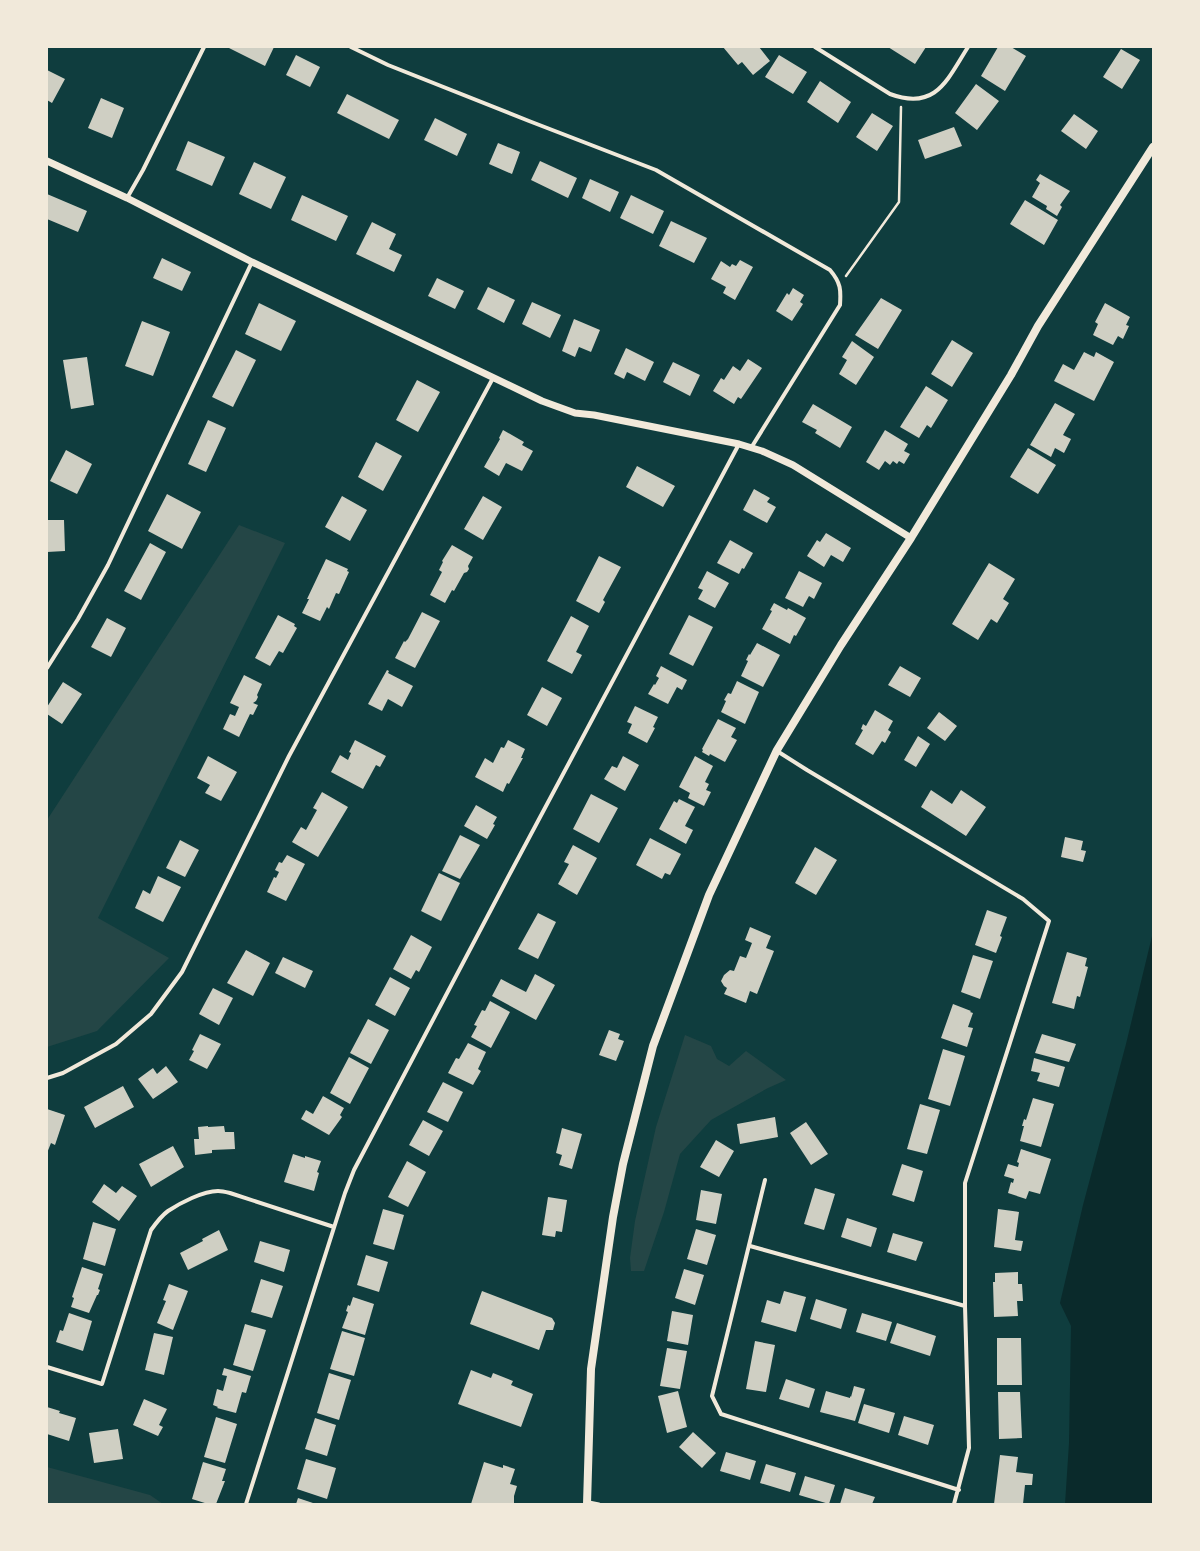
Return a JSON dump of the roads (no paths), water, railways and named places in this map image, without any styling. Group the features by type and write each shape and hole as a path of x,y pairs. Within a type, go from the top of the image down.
{"main road":[{"path":"587,1503 591,1369 613,1217 623,1164 653,1046 709,895 777,750 841,645 911,538 1011,375 1038,326 1153,147"}],"street":[{"path":"127,198 143,170 204,47"},
{"path":"352,47 410,74 656,170 830,270 837,278 840,285 840,305 751,448"},
{"path":"814,47 890,94 912,100 930,96 938,90 946,81 968,47"},
{"path":"47,161 127,198 252,262 542,401 575,413 594,415 739,444 779,458 793,465 911,538"},
{"path":"47,668 78,619 108,565 252,262"},
{"path":"47,1078 63,1073 116,1044 151,1014 182,972 289,756 492,378"},
{"path":"246,1504 345,1193 364,1149 739,444"},
{"path":"777,750 807,770 1023,899 1049,921 965,1183 965,1306 968,1448 959,1490 954,1504"},
{"path":"765,1180 712,1396 721,1414 959,1490"},
{"path":"47,1367 102,1384 151,1230 159,1219 168,1211 197,1196 206,1192 218,1191 230,1193 334,1227"},
{"path":"750,1246 965,1306"}],"lane":[{"path":"587,1503 599,1504"}]}
